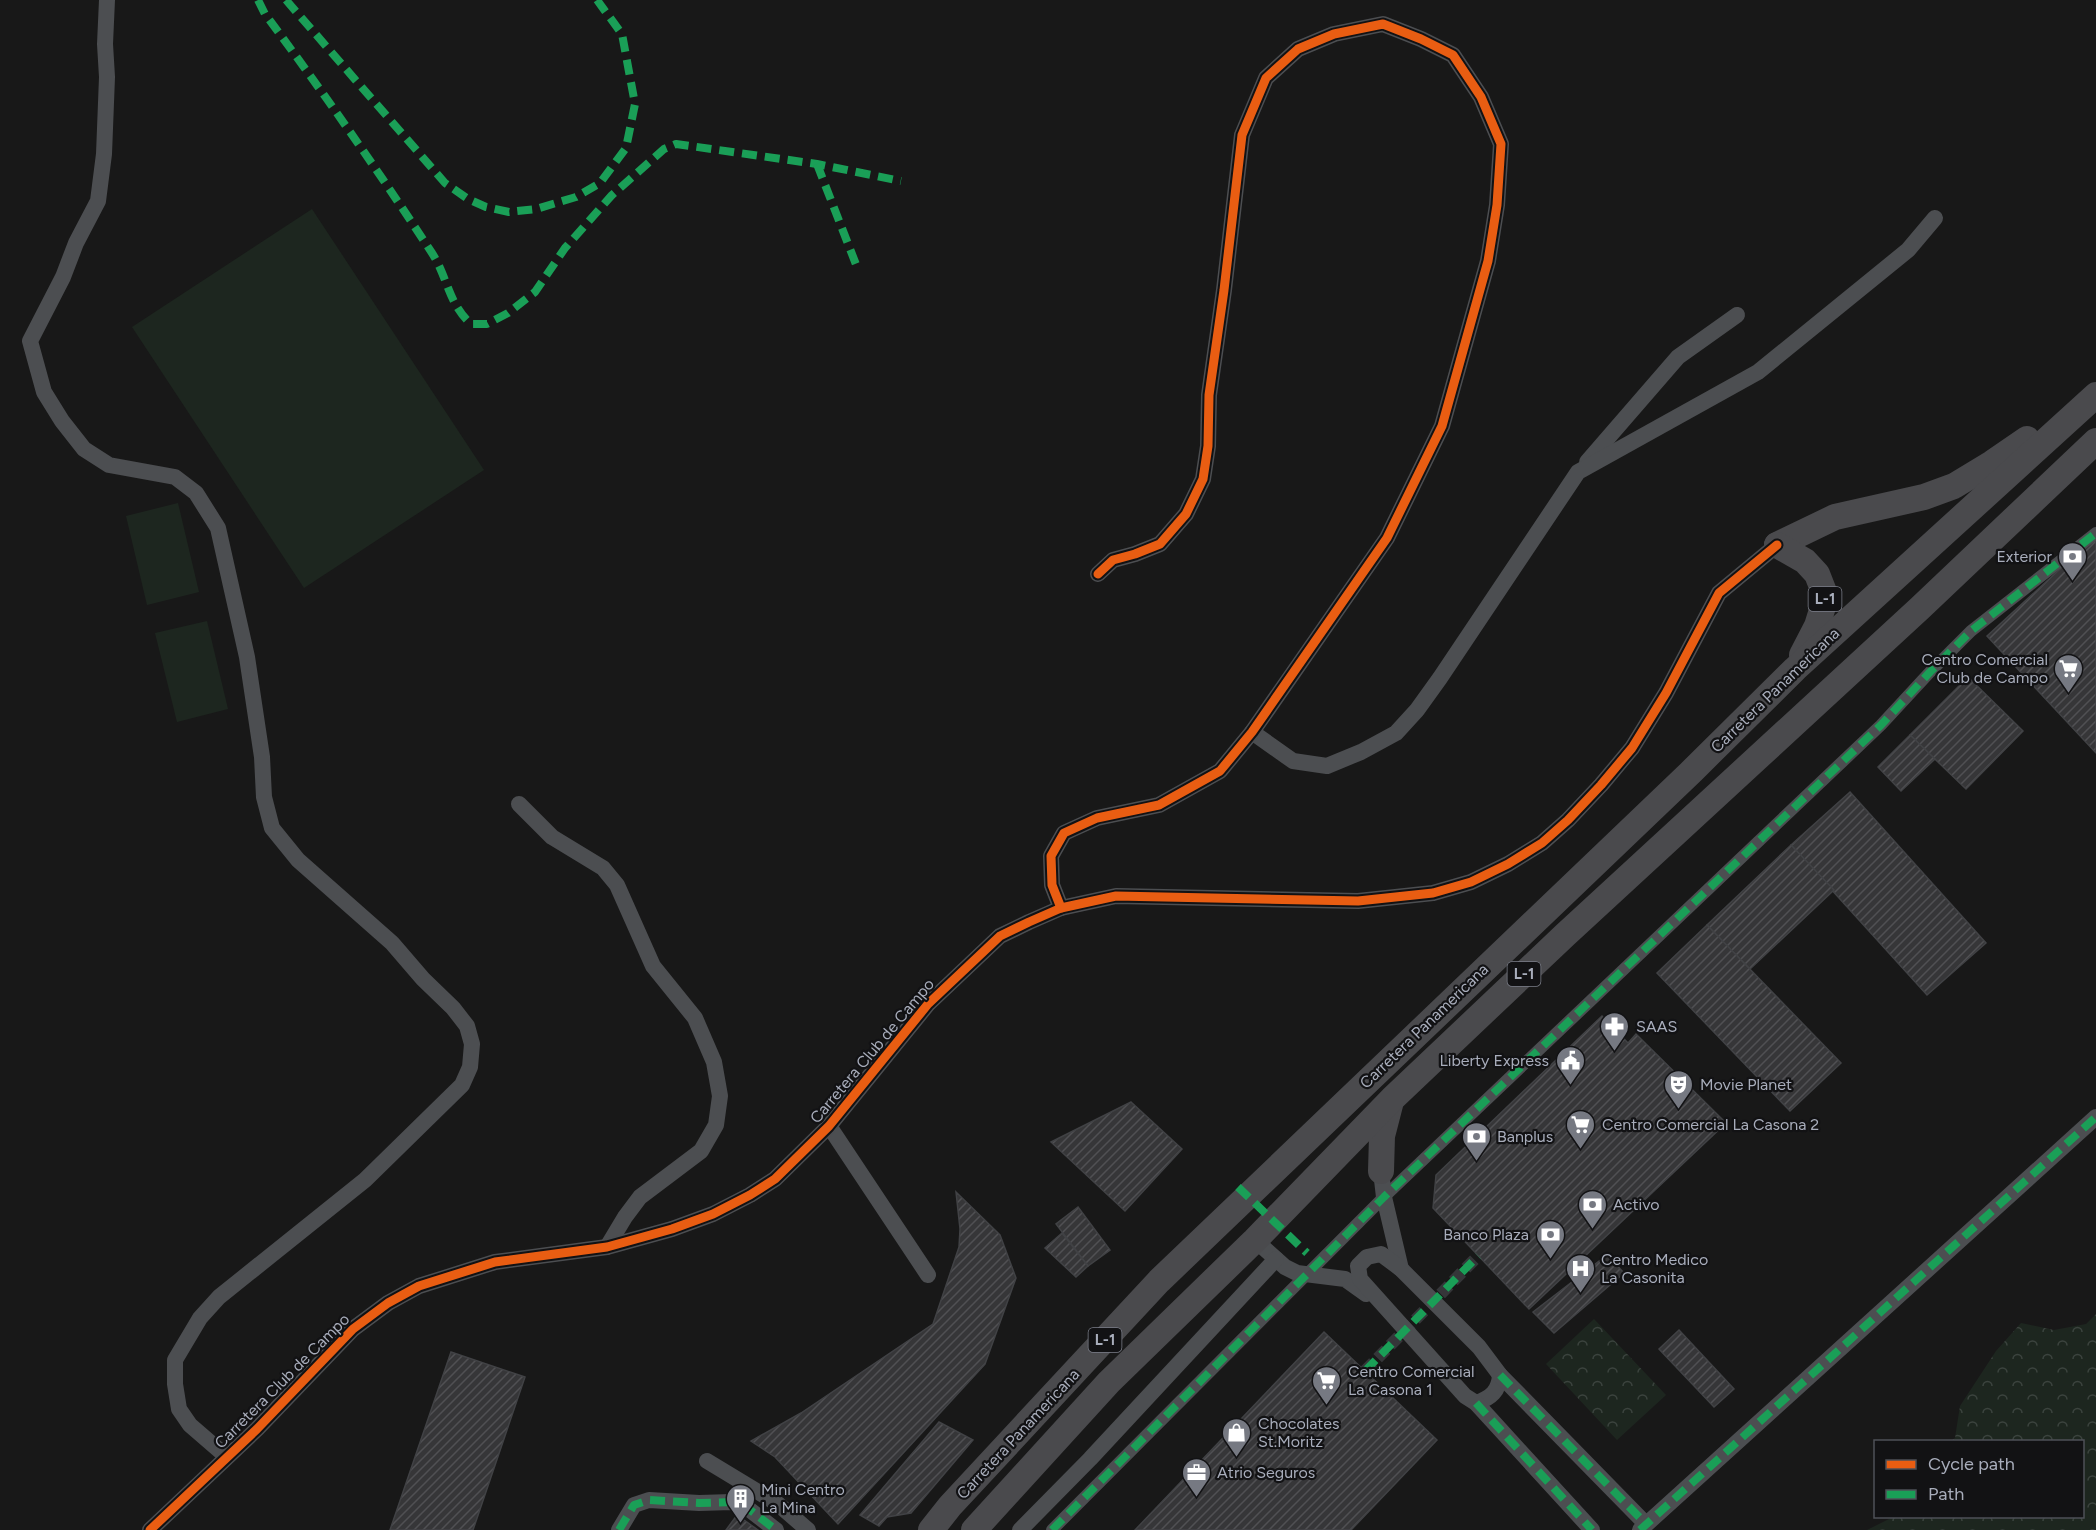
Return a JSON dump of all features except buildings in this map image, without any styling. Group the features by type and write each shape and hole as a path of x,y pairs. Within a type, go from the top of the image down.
{"main road":[{"path":"1777,545 1835,517 1924,497 1954,486 1992,463 2096,391"},
{"name":"Carretera Panamericana","path":"931,1530 950,1506 1159,1281 1795,669 2096,395"},
{"name":"Carretera Panamericana","path":"974,1530 1109,1382 1255,1240 1392,1099 2096,441"},
{"name":"L-1","path":"1777,545 1805,561 1817,574 1826,597 1816,626 1795,669"},
{"path":"1381,1171 1382,1136 1392,1099"},
{"path":"926,1530 950,1506"}],"street":[{"path":"107,0 105,132 98,201 30,341 44,392 62,421 84,449 109,465 175,477 196,493 218,528 245,646 262,757 264,797 272,828 298,860 392,943 423,979 453,1008 467,1026 472,1044 470,1067 462,1085 365,1180 219,1297 200,1318 185,1341 175,1360 179,1409 190,1425 227,1457"},
{"path":"1060,908 1052,885 1051,856 1064,833 1097,819 1159,805 1220,771 1252,732 1387,538 1442,426 1488,261 1497,205 1501,144 1481,97 1453,55 1383,24 1334,34 1298,49 1266,78 1242,135 1209,395 1208,446 1203,479 1186,514 1160,544 1113,560 1098,574"},
{"path":"1578,472 1758,372 1908,250 1935,218"},
{"path":"1252,732 1293,761 1327,766 1361,752 1396,733 1417,710 1440,678 1578,472 1678,357 1737,315"},
{"path":"1052,1530 1384,1197 1881,725 1971,631 2096,533"},
{"name":"Carretera Club de Campo","path":"150,1530 257,1429 353,1329 388,1303 419,1286 495,1262 607,1247 672,1229 712,1214 776,1179 829,1126 925,1007 1000,936 1060,908 1116,896 1358,902 1433,893 1471,882 1508,864 1542,843 1568,820 1601,784 1638,738 1666,693 1719,593 1777,545"},
{"path":"519,804 552,837 603,868 617,885 653,966 694,1018 714,1062 720,1096 716,1125 701,1151 640,1197 624,1217 607,1247"},
{"path":"1592,1530 1360,1279 1359,1266 1366,1257 1381,1254 1401,1269 1479,1347 1500,1375 1643,1527 2096,1117"},
{"path":"829,1126 927,1275"},
{"path":"1381,1171 1384,1197 1401,1269"},
{"path":"1255,1240 1276,1259 1297,1273 1345,1279 1381,1303"},
{"path":"1020,1530 1090,1459 1276,1259"},
{"path":"1476,1403 1488,1399 1499,1387 1500,1375"},
{"path":"707,1461 778,1504 808,1530"},
{"path":"619,1530 634,1505 649,1500 741,1503 776,1530"}],"green space":[{"path":"312,209 484,470 304,588 132,327"},
{"path":"178,503 199,592 147,605 126,516"},
{"path":"207,621 228,709 177,722 155,633"},
{"path":"2096,1314 2096,1530 1867,1530 1891,1518 2084,1518 2084,1440 1952,1440 1955,1438 1960,1406 1996,1351 2021,1323 2054,1330 2086,1324"},
{"path":"1594,1319 1666,1395 1617,1440 1546,1364"}],"tunnel":[{"path":"1365,1371 1478,1256"}],"marked path":[{"path":"258,0 265,14 392,192 432,253 457,308 471,324 487,324 508,313 535,292 565,248 612,195 664,149 676,144 817,164 901,181"},
{"path":"286,0 445,183 468,199 486,207 509,212 536,209 576,197 600,183 626,148 635,104 622,34 597,0"},
{"path":"817,164 857,267"},
{"path":"1052,1530 1384,1197 1881,725 1971,631 2096,533"},
{"path":"1640,1530 2096,1117"},
{"path":"1238,1187 1307,1253"},
{"path":"1365,1371 1478,1256"},
{"path":"1500,1375 1646,1524"},
{"path":"1476,1403 1592,1530"},
{"path":"619,1530 634,1505 649,1500 741,1503 776,1530"}],"cycle path":[{"path":"1061,908 1052,885 1051,856 1064,833 1097,818 1159,805 1220,771 1252,732 1387,538 1442,426 1488,261 1497,205 1501,144 1481,97 1453,55 1383,24 1334,34 1298,49 1266,78 1242,135 1209,395 1208,446 1203,479 1186,514 1160,544 1113,560 1098,574"},
{"path":"150,1530 257,1429 353,1329 388,1303 419,1286 495,1262 607,1247 672,1229 713,1214 775,1179 829,1126 928,1004 1000,936 1061,908 1116,896 1358,901 1433,893 1471,882 1508,864 1542,843 1568,820 1601,785 1632,748 1666,693 1719,593 1777,545"}],"place":[{"name":"Exterior","path":"2073,582"},
{"name":"Centro Comercial Club de Campo","path":"2069,694"},
{"name":"SAAS","path":"1615,1052"},
{"name":"Liberty Express","path":"1570,1086"},
{"name":"Movie Planet","path":"1679,1110"},
{"name":"Centro Comercial La Casona 2","path":"1581,1150"},
{"name":"Banplus","path":"1476,1162"},
{"name":"Activo","path":"1592,1230"},
{"name":"Banco Plaza","path":"1550,1260"},
{"name":"Centro Medico La Casonita","path":"1580,1294"},
{"name":"Centro Comercial La Casona 1","path":"1327,1406"},
{"name":"Chocolates St.Moritz","path":"1237,1458"},
{"name":"Atrio Seguros","path":"1196,1498"},
{"name":"Mini Centro La Mina","path":"740,1524"}]}
